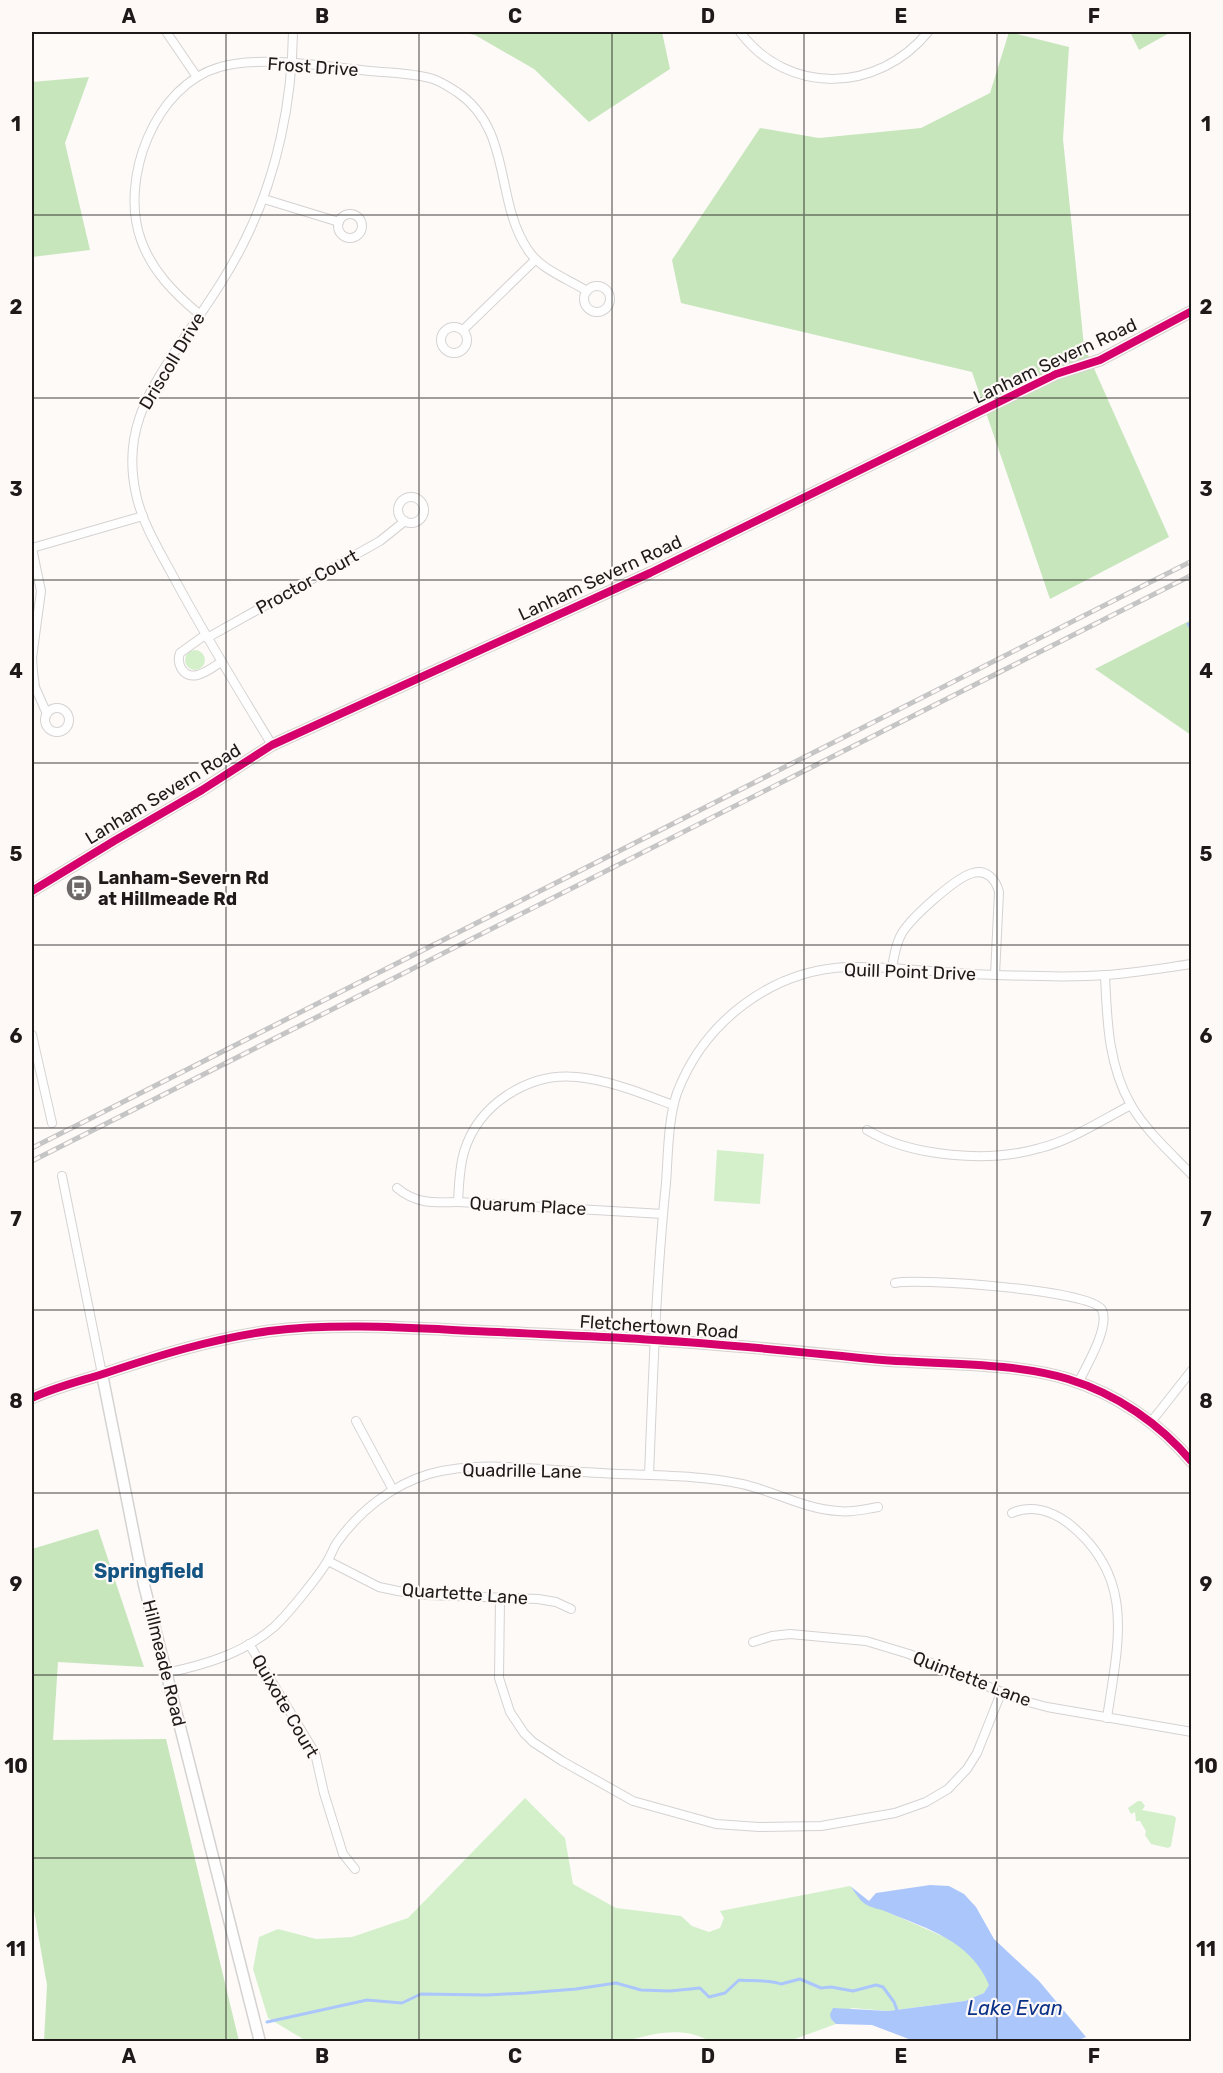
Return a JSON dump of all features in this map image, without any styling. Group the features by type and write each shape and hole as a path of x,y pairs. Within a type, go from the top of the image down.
{"street":[{"name":"Driscoll Drive","path":"272,745 206,637 143,516 135,492 133,449 139,415 162,370 232,266 264,199 276,159 291,63 293,32"},
{"path":"740,32 766,58 782,67 810,76 839,79 867,75 888,66 912,49 928,32"},
{"path":"167,33 197,77"},
{"name":"Frost Drive","path":"199,314 162,278 147,253 138,227 135,192 141,156 153,127 172,100 197,77 220,67 237,63 291,63 424,77 444,84 469,100 482,115 498,151 515,224 521,239 535,260 587,291"},
{"path":"264,199 339,222"},
{"path":"463,330 535,260"},
{"name":"Lanham Severn Road","path":"32,891 202,790 272,745 650,573 1056,374 1100,360 1191,311"},
{"path":"46,714 35,687 33,672 32,658 41,591 32,548 143,516"},
{"name":"Proctor Court","path":"221,662 196,675 189,675 181,668 179,662 180,653 380,541 405,521"},
{"path":"892,968 902,933 917,913 968,875 980,872 997,882 999,892 994,975"},
{"name":"Quill Point Drive","path":"649,1475 663,1214 674,1105 684,1077 703,1047 736,1010 759,993 785,981 828,969 846,967 994,975 1105,975 1191,964"},
{"path":"1105,975 1108,1036 1121,1083 1131,1105 1154,1135 1191,1175"},
{"path":"32,1035 52,1123"},
{"path":"458,1202 462,1158 477,1126 491,1107 514,1090 529,1083 561,1077 586,1078 674,1105"},
{"path":"867,1130 889,1142 936,1152 988,1156 1052,1145 1131,1105"},
{"name":"Hillmeade Road","path":"62,1176 144,1585 260,2042"},
{"name":"Quarum Place","path":"397,1188 408,1197 439,1203 458,1202 663,1214"},
{"path":"895,1283 913,1281 995,1287 1059,1294 1094,1302 1101,1306 1104,1312 1102,1329 1078,1383"},
{"name":"Fletchertown Road","path":"32,1398 165,1353 203,1343 272,1331 322,1328 415,1328 655,1340 1035,1371 1078,1383 1128,1406 1150,1422 1191,1462"},
{"path":"1150,1422 1191,1370"},
{"path":"356,1421 393,1490"},
{"name":"Quadrille Lane","path":"166,1673 213,1661 249,1644 276,1625 328,1561 334,1546 348,1529 375,1503 393,1490 427,1475 472,1467 679,1476 741,1484 822,1509 854,1511 878,1507"},
{"path":"1012,1513 1032,1508 1065,1521 1088,1541 1104,1565 1116,1597 1119,1621 1107,1718"},
{"name":"Quartette Lane","path":"328,1561 379,1587 427,1595 538,1599 556,1602 571,1609"},
{"path":"500,1598 499,1678 510,1712 524,1733 533,1742 562,1761 633,1801 716,1824 759,1827 821,1826 895,1813 926,1802 948,1789 977,1754 1001,1693"},
{"name":"Quintette Lane","path":"753,1642 772,1636 790,1634 866,1641 909,1654 1001,1693 1047,1707 1191,1732"},
{"name":"Quixote Court","path":"249,1644 315,1753 342,1854 355,1869"}],"green space":[{"path":"459,32 662,32 670,69 589,122 534,69 475,35"},
{"path":"1009,32 1069,47 1063,139 1084,346 1169,537 1050,599 972,372 681,303 672,260 760,128 819,138 921,128 990,93"},
{"path":"1130,32 1171,32 1139,50"},
{"path":"89,77 65,143 90,250 32,257 32,82"},
{"path":"1191,620 1191,735 1095,669"},
{"path":"195,650 202,653 205,660 202,667 195,670 188,667 185,660 188,653"},
{"path":"717,1150 764,1154 760,1204 714,1201"},
{"path":"98,1529 144,1667 58,1662 53,1740 166,1739 239,2041 44,2041 47,1985 32,1899 32,1549"},
{"path":"525,1798 565,1838 573,1884 616,1908 681,1916 692,1926 709,1932 720,1928 724,1918 720,1911 850,1886 865,1904 951,1940 970,1954 983,1969 990,1985 984,1993 965,2001 888,2011 852,2008 831,2019 836,2024 789,2041 709,2041 699,2036 677,2032 644,2036 623,2042 308,2042 268,2018 253,1969 259,1937 278,1929 316,1939 352,1937 408,1918"},
{"path":"1138,1801 1145,1806 1142,1810 1176,1818 1171,1846 1168,1848 1151,1844 1140,1821 1136,1821 1135,1812 1131,1814 1128,1808"}],"water":[{"name":"Lake Evan","path":"930,1885 949,1886 964,1894 976,1907 994,1939 1039,1981 1086,2037 1081,2039 1082,2042 914,2041 872,2025 836,2024 831,2019 830,2014 833,2008 888,2011 965,2001 984,1993 989,1985 981,1970 960,1947 933,1931 867,1905 861,1901 850,1886 869,1901 876,1893"}],"waterway":[{"path":"1188,624 1192,629"},
{"path":"267,2022 367,2000 402,2003 421,1994 526,1993 616,1983 641,1990 670,1991 700,1988 709,1997 725,1993 739,1980 781,1984 800,1979 821,1988 831,1987 853,1991 876,1985 883,1987 897,2010"}],"railway":[{"path":"32,1148 1192,561"},
{"path":"32,1161 1192,575"}],"cycle path":[{"path":"32,891 202,790 272,745 650,573 1056,374 1100,360 1192,311"},
{"path":"32,1398 59,1387 207,1343 297,1328 383,1327 615,1337 895,1361 996,1366 1045,1373 1086,1385 1120,1402 1152,1423 1192,1462"}],"place":[{"name":"Lanham-Severn Rd at Hillmeade Rd","path":"79,888"}],"district":[{"name":"Springfield","path":"149,1571"}]}
